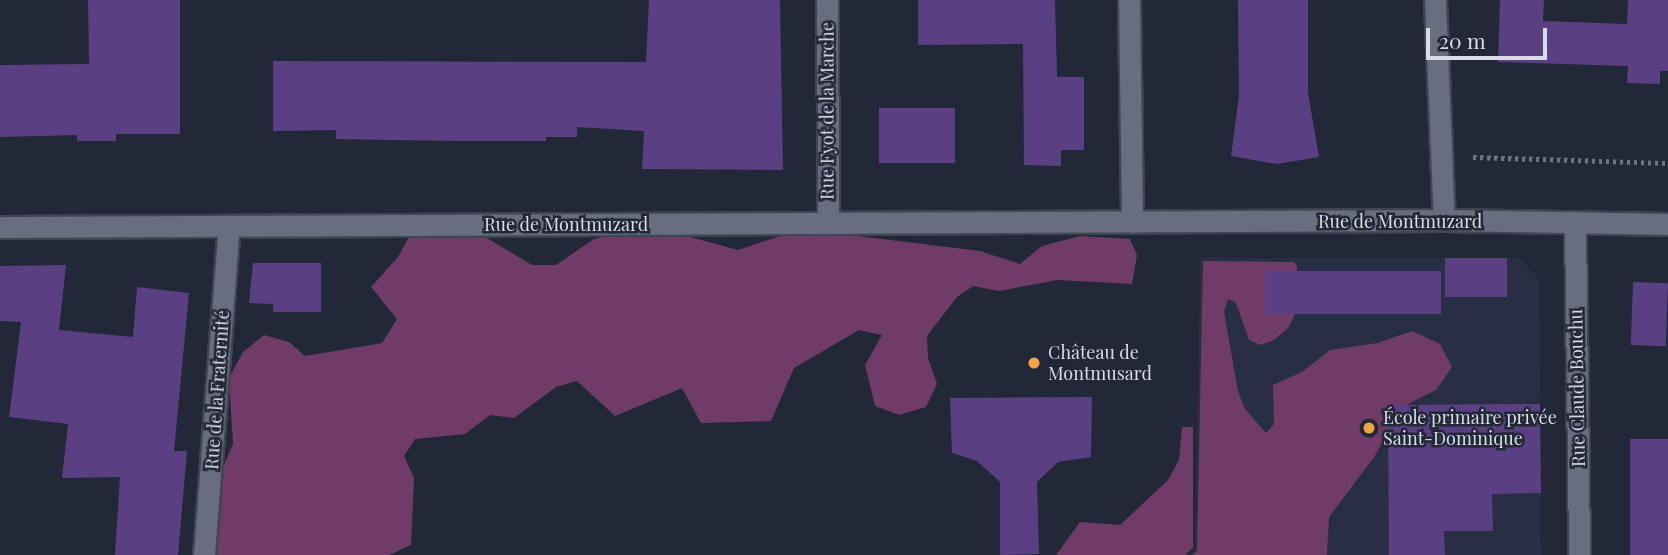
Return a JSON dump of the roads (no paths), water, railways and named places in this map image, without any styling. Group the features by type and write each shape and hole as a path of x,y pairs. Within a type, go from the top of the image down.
{"street":[{"name":"Rue Fyot de la Marche","path":"827,0 828,223"},
{"path":"1129,0 1132,222"},
{"path":"1435,0 1444,220"},
{"name":"Rue de Montmuzard","path":"0,227 1444,220 1668,224"},
{"name":"Rue Claude Bouchu","path":"1576,222 1579,555"},
{"name":"Rue de la Fraternité","path":"204,555 229,226"}],"place":[{"name":"Château de Montmusard","path":"1034,363"},
{"name":"École primaire privée Saint-Dominique","path":"1369,428"}]}
